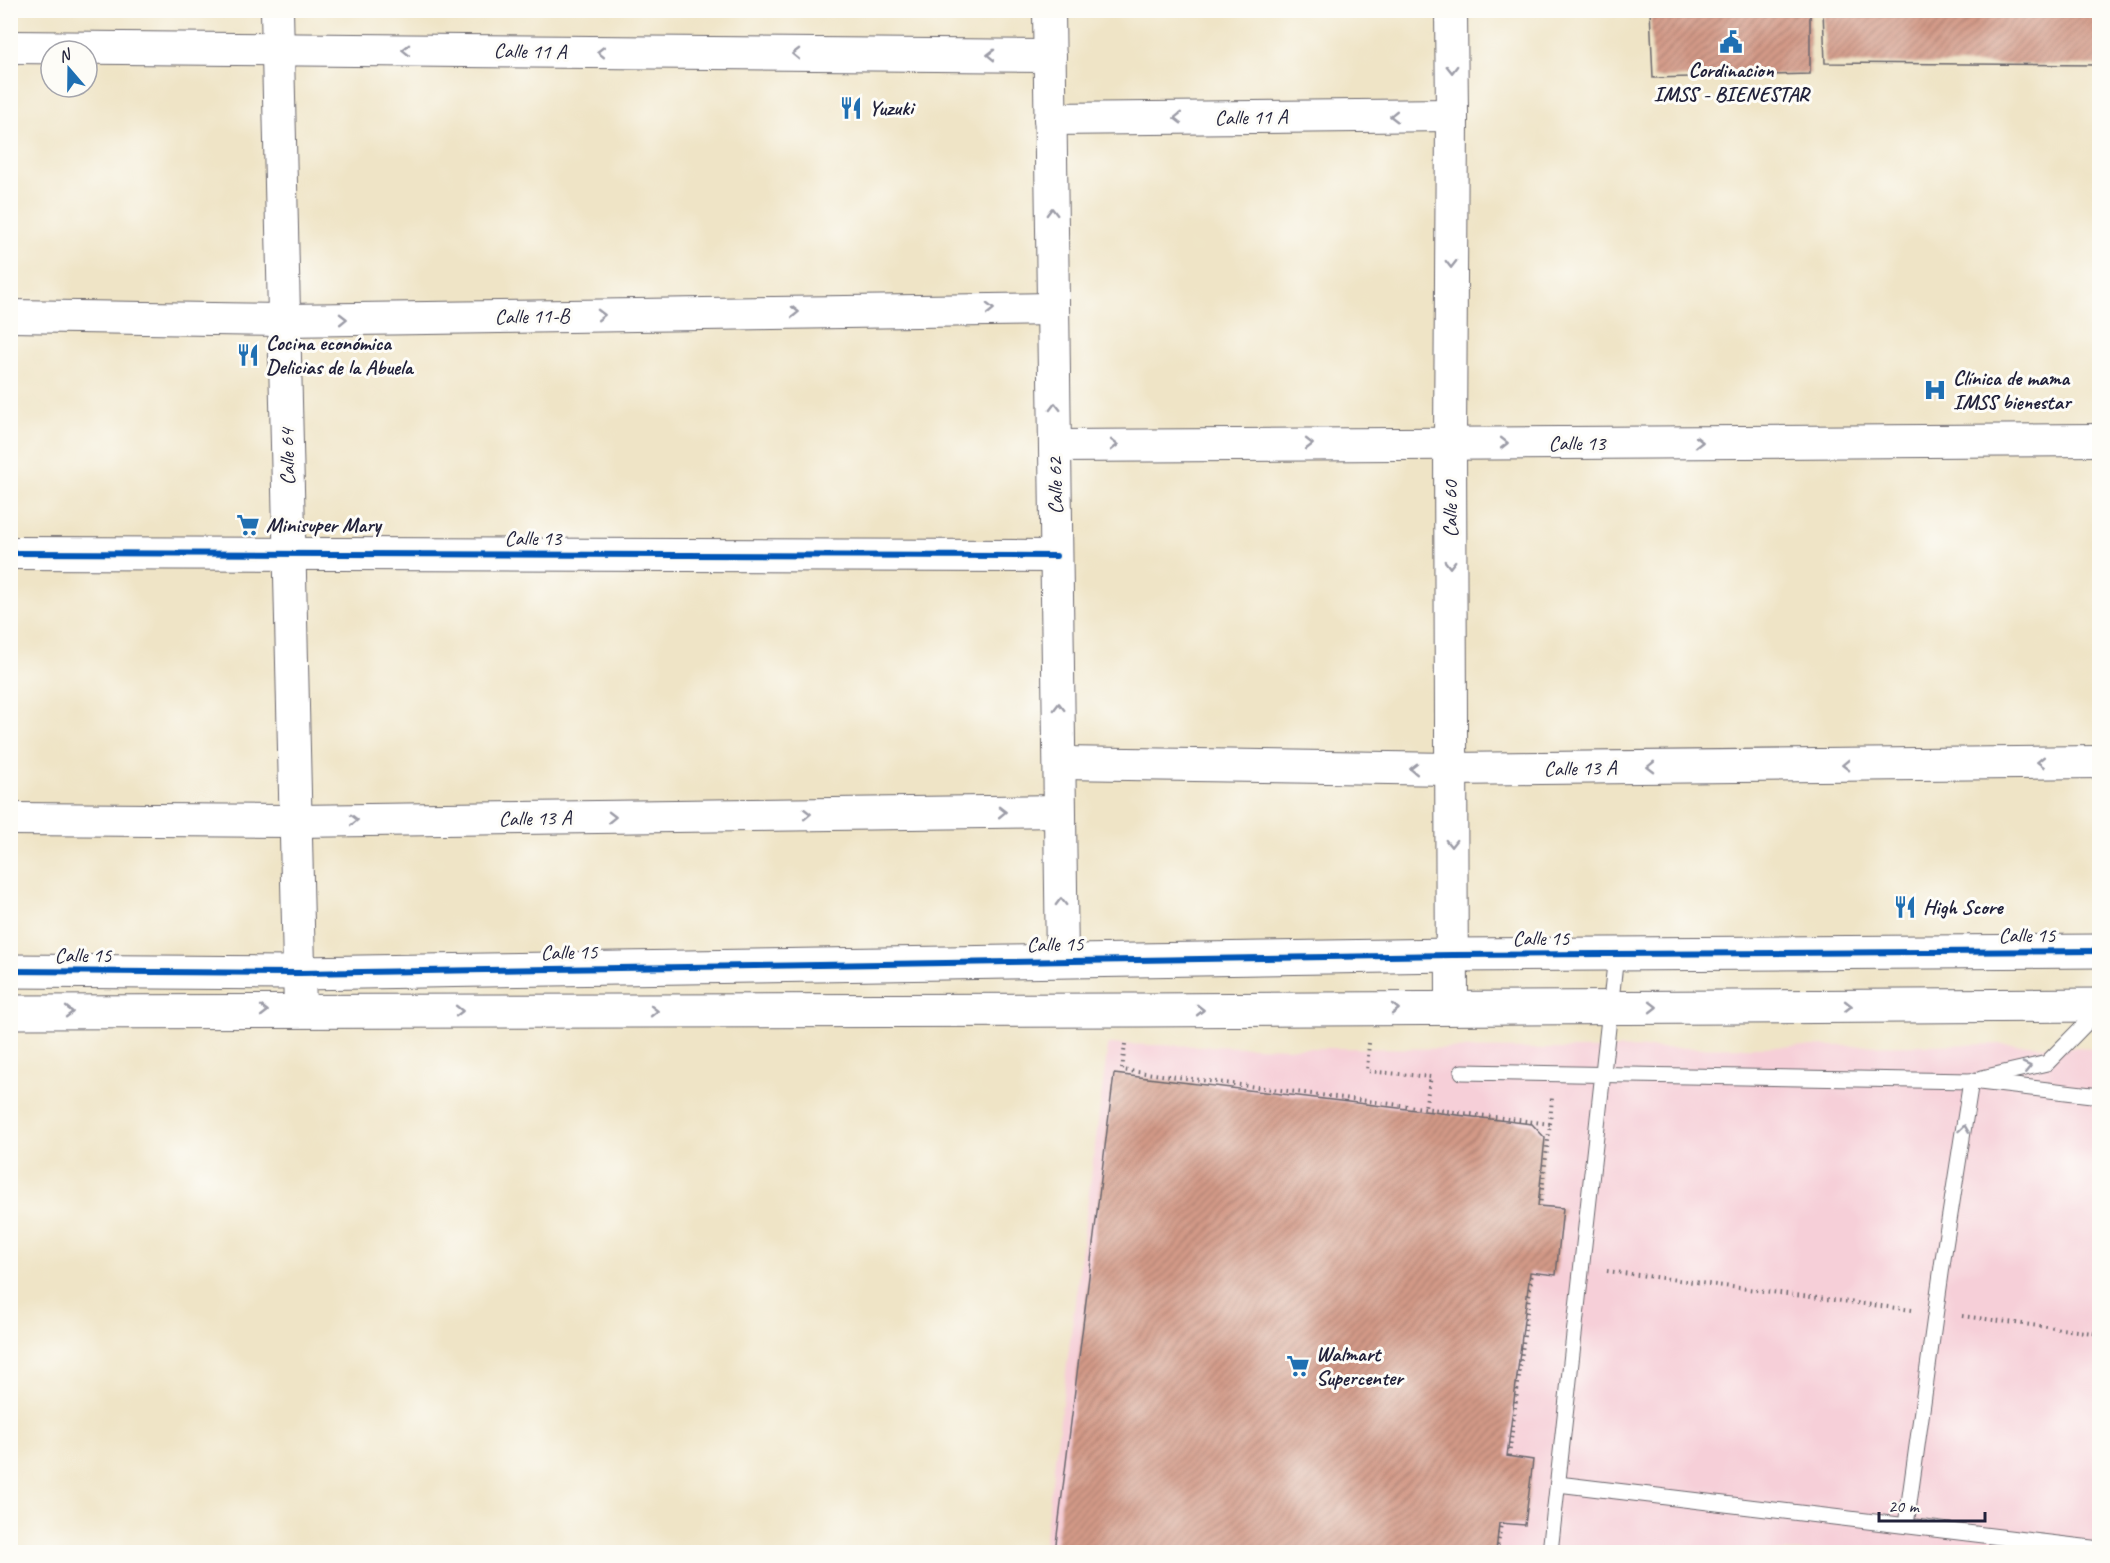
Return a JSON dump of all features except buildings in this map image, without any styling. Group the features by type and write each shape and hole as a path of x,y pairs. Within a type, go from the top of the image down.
{"street":[{"name":"Calle 64","path":"277,10 300,1011"},
{"name":"Calle 62","path":"1049,10 1062,961"},
{"name":"Calle 60","path":"1451,10 1452,1008"},
{"name":"Calle 11 A","path":"10,47 1050,56"},
{"name":"Calle 11 A","path":"1050,119 1452,115"},
{"name":"Calle 11-B","path":"10,316 284,320 1053,309"},
{"name":"Calle 13","path":"1055,446 2100,440"},
{"name":"Calle 13","path":"10,554 1056,556"},
{"name":"Calle 13 A","path":"1060,763 1451,769 2100,762"},
{"name":"Calle 13 A","path":"10,819 296,821 1059,811"},
{"name":"Calle 15","path":"10,971 300,973 1452,955 2100,951"},
{"path":"10,1012 2100,1007"}],"lane":[{"path":"1550,1552 1616,955"},
{"path":"1971,1081 2047,1063 2100,1007"},
{"path":"1462,1071 1971,1081 2100,1096"},
{"path":"1906,1525 1943,1259 1971,1081"},
{"path":"1558,1484 2100,1549"}],"path":[{"path":"1125,1036 1122,1070 1550,1124"},
{"path":"1369,1043 1367,1071 1431,1077 1425,1107"},
{"path":"1540,1206 1552,1091"},
{"path":"1600,1270 1915,1311"},
{"path":"1509,1456 1532,1272"},
{"path":"1955,1315 2100,1334"},
{"path":"1497,1552 1501,1523"}],"shaded area":[{"path":"1108,1044 1300,1048 1576,1049 2006,1044 2099,1048 2099,1552 1043,1552"}],"cycle path":[{"path":"10,553 1056,556"},
{"path":"10,971 300,973 1452,955 2100,951"}],"place":[{"name":"Cordinacion IMSS - BIENESTAR","path":"1731,42"},
{"name":"Yuzuki","path":"851,108"},
{"name":"Cocina económica Delicias de la Abuela","path":"248,355"},
{"name":"Clínica de mama IMSS bienestar","path":"1935,390"},
{"name":"Minisuper Mary","path":"248,525"},
{"name":"High Score","path":"1905,907"},
{"name":"Walmart Supercenter","path":"1298,1366"}]}
